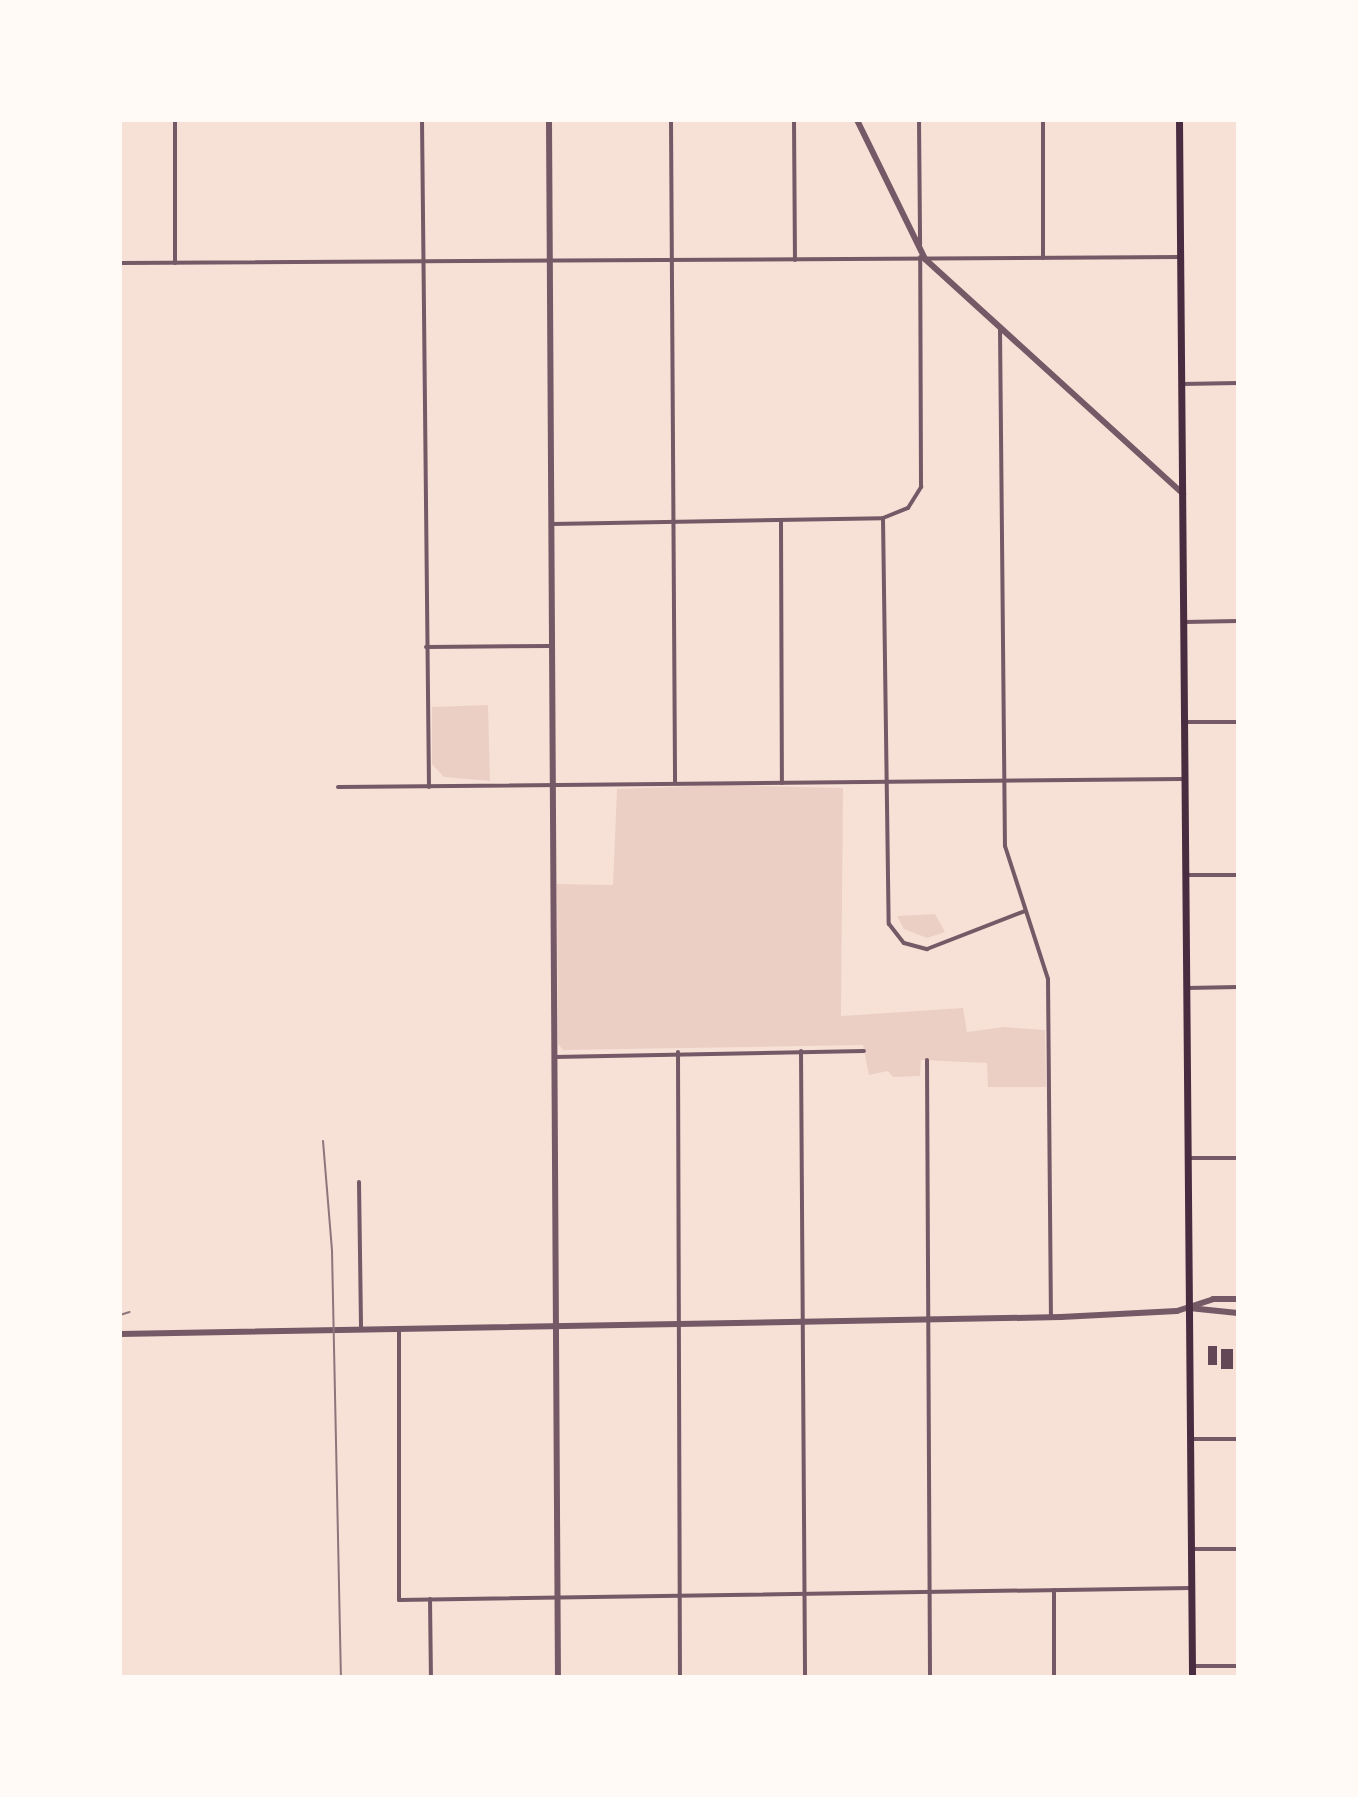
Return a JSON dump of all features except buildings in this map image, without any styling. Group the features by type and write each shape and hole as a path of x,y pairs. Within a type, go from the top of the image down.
{"main road":[{"path":"1179,120 1192,1677"}],"street":[{"path":"175,120 175,263"},
{"path":"422,120 429,787"},
{"path":"549,120 558,1677"},
{"path":"671,120 675,783"},
{"path":"794,120 795,260"},
{"path":"857,120 922,257 1183,494"},
{"path":"552,524 883,518 918,499 922,257 919,120"},
{"path":"1043,120 1043,258"},
{"path":"120,263 1180,257"},
{"path":"1000,329 1006,857 1048,979 1051,1317"},
{"path":"1182,384 1238,383"},
{"path":"883,518 888,917 899,940 917,948 937,947 1025,911"},
{"path":"781,522 782,783"},
{"path":"1185,622 1238,621"},
{"path":"426,647 552,646"},
{"path":"1185,722 1238,722"},
{"path":"338,787 1186,779"},
{"path":"1186,875 1238,875"},
{"path":"1187,988 1238,987"},
{"path":"801,1051 805,1677"},
{"path":"554,1057 678,1052 864,1051"},
{"path":"678,1052 680,1677"},
{"path":"927,1060 930,1677"},
{"path":"1188,1158 1238,1158"},
{"path":"359,1182 361,1330"},
{"path":"1189,1308 1213,1299 1238,1299"},
{"path":"120,1334 928,1320 1051,1317 1189,1308 1238,1313"},
{"path":"399,1329 399,1600 1191,1588"},
{"path":"1190,1439 1238,1439"},
{"path":"1191,1549 1238,1549"},
{"path":"1054,1590 1054,1677"},
{"path":"430,1599 431,1677"},
{"path":"1192,1666 1238,1666"}],"shaded area":[{"path":"488,705 490,781 444,777 432,764 432,707"},
{"path":"720,785 843,788 841,1016 963,1008 967,1032 1004,1027 1045,1030 1046,1087 988,1087 987,1063 921,1060 920,1076 893,1077 888,1071 869,1075 863,1045 563,1050 558,1044 557,884 613,885 617,789"},
{"path":"935,914 945,932 927,938 904,929 897,916"}],"railway":[{"path":"323,1141 332,1251 341,1677"},
{"path":"120,1315 130,1312"}]}
